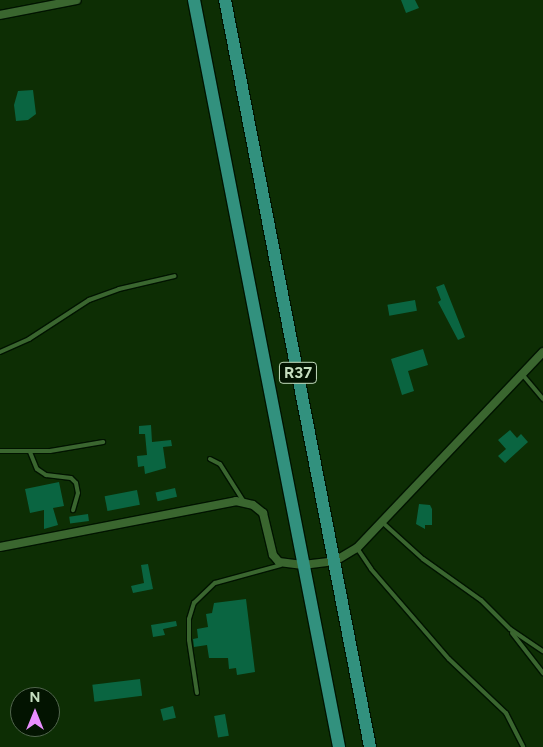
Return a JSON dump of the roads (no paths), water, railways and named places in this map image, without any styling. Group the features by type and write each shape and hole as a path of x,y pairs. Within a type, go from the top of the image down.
{"main road":[{"name":"R37","path":"194,0 339,747"},
{"name":"R37","path":"225,0 370,747"}],"street":[{"path":"0,15 77,0"},
{"path":"0,547 211,506 244,502 263,513 273,555 284,564 303,565 334,561 357,548 543,352"}],"lane":[{"path":"0,352 29,338 89,300 119,289 175,276"},
{"path":"522,374 543,399"},
{"path":"0,451 30,452 103,442"},
{"path":"30,452 37,469 46,475 70,478 76,484 78,493 73,510"},
{"path":"210,459 220,464 244,502"},
{"path":"382,522 423,559 481,600 510,629 543,673"},
{"path":"357,548 371,569 450,659 506,712 523,747"},
{"path":"197,693 189,640 189,619 194,603 215,583 284,564"},
{"path":"510,629 543,651"}]}
